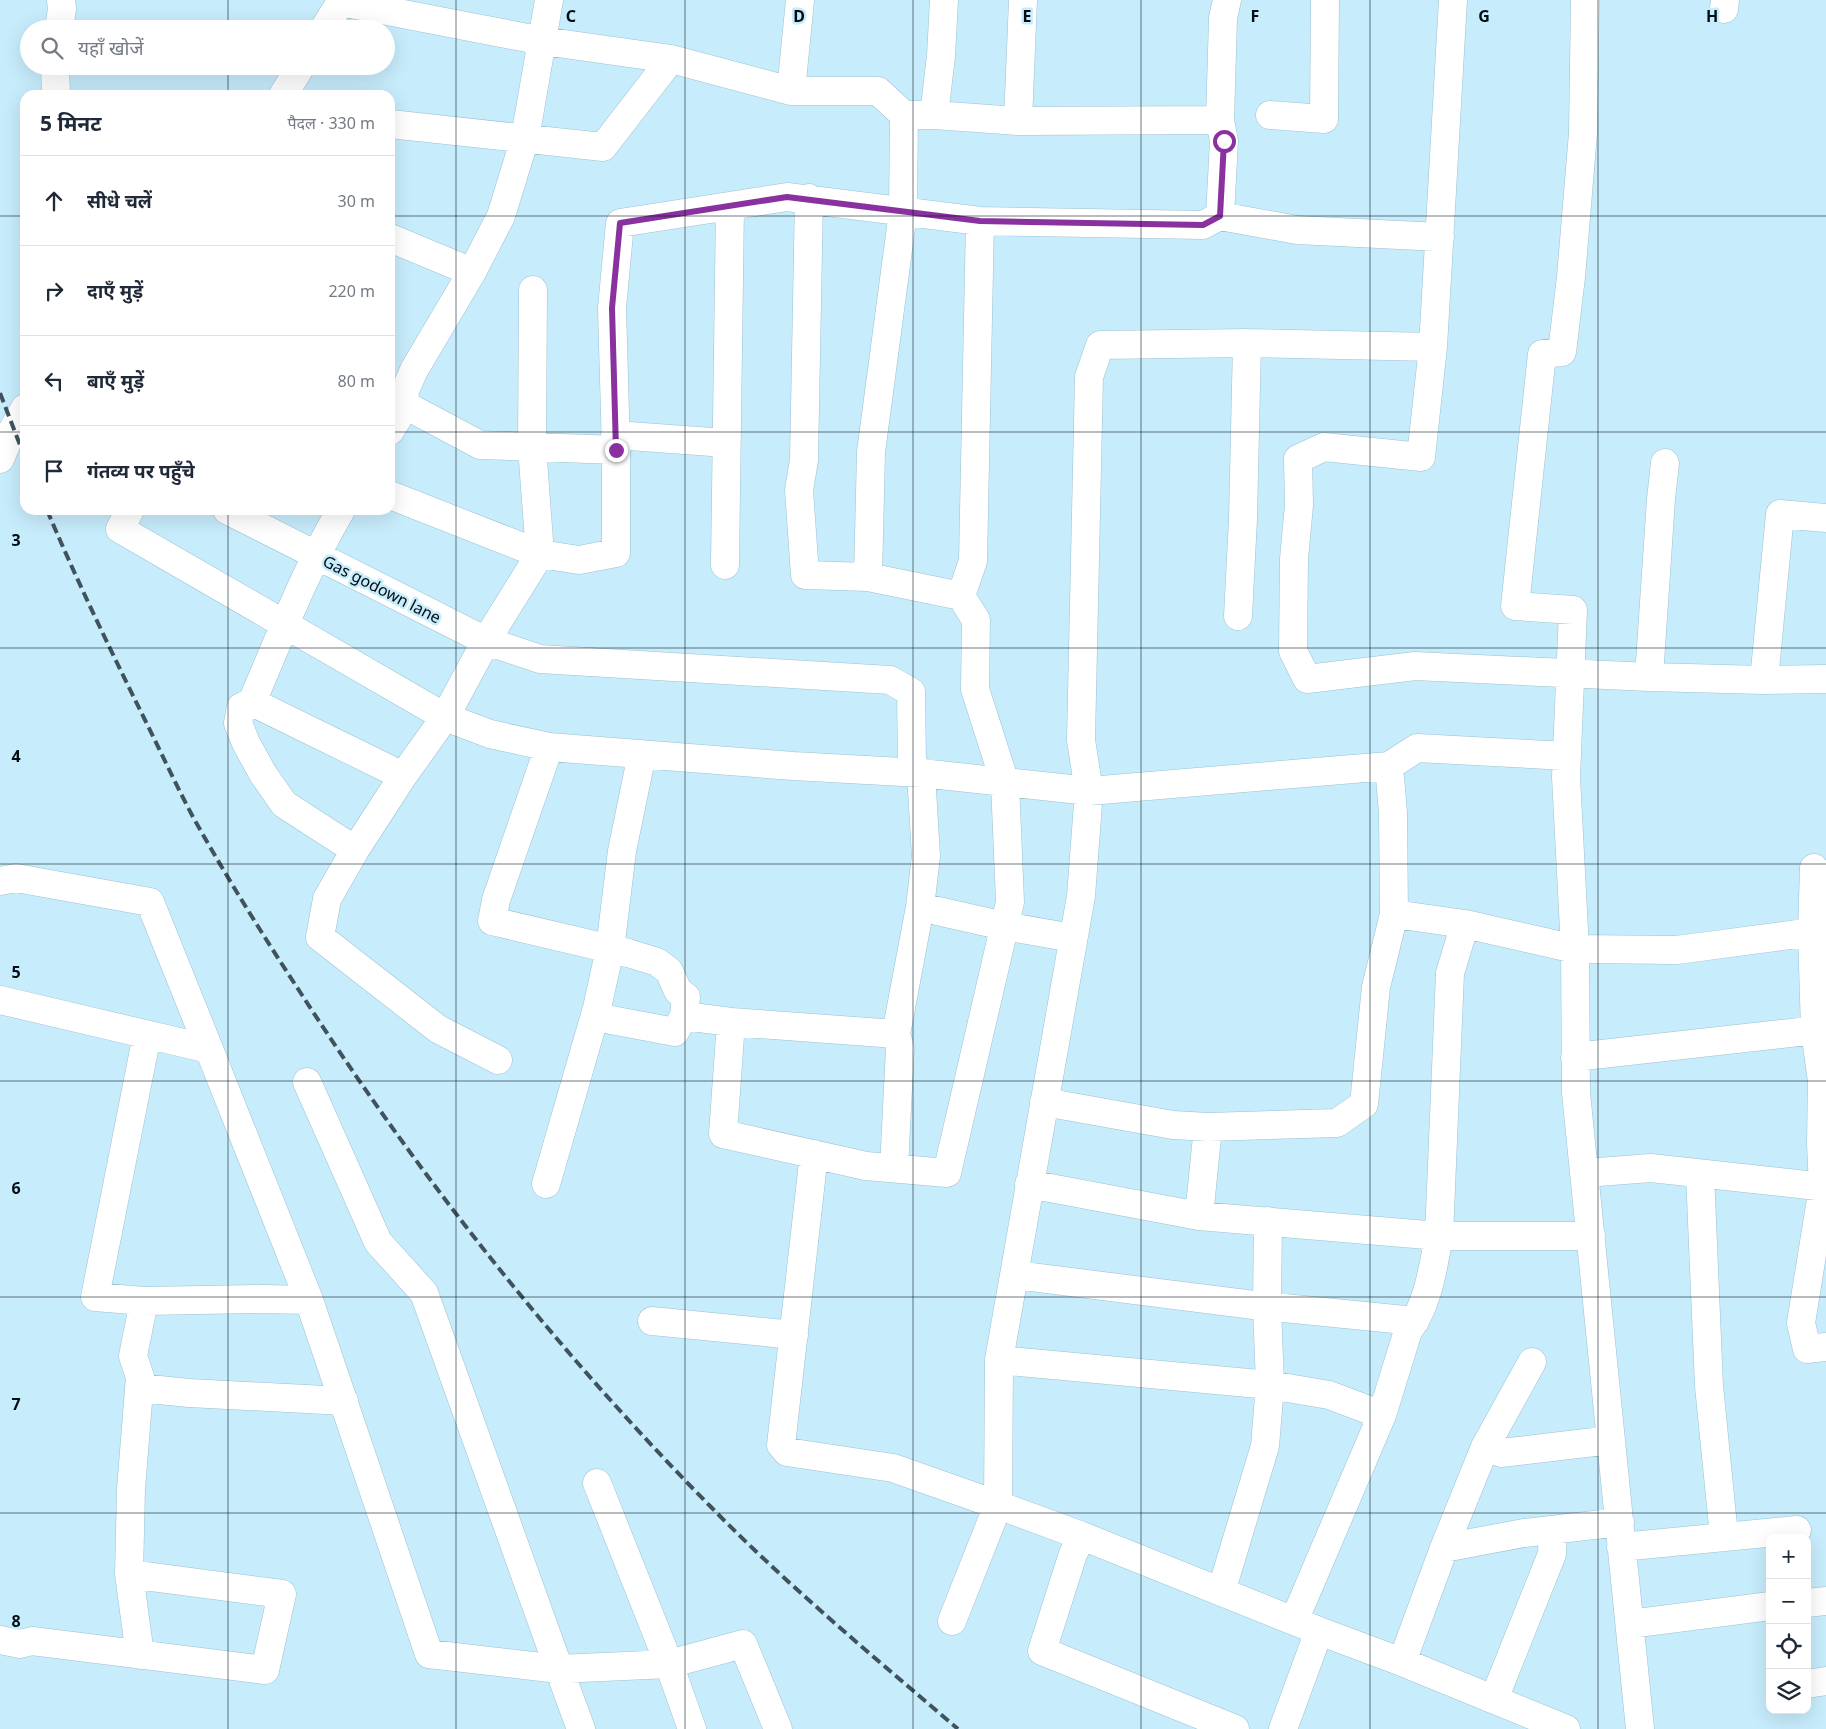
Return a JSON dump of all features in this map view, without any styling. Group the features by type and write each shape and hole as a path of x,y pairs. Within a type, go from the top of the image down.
{"street":[{"path":"60,20 61,0"},
{"path":"549,0 525,138 501,216 472,272 414,370 404,393 398,401 480,445 532,447 616,443 726,443"},
{"path":"791,91 800,0"},
{"path":"934,115 941,56 944,0"},
{"path":"1018,121 1023,0"},
{"path":"1220,216 1224,141 1220,120 1223,18 1228,0"},
{"path":"1270,115 1324,119 1325,0"},
{"path":"1453,0 1440,238 1432,347 1420,457 1324,447 1298,460 1299,505 1294,559 1293,651 1307,680 1415,666 1649,677 1764,680 1826,679"},
{"path":"1585,0 1583,133 1571,276 1562,352 1542,354 1515,606 1573,610 1566,777 1575,949 1576,1093 1640,1729"},
{"path":"329,20 341,1 543,41 671,58 791,91 878,91 904,115 934,115 1018,121 1220,120"},
{"path":"395,125 603,147 671,58"},
{"path":"56,75 56,90"},
{"path":"286,90 295,75"},
{"path":"868,577 871,452 903,212 904,115"},
{"path":"395,498 540,554 579,560 616,553 616,443 612,308 620,223 787,197 809,198 980,221 1203,225 1220,216 1297,230 1440,238"},
{"path":"731,1022 723,1134 866,1166 947,1173 1010,902 1005,783 975,689 976,620 961,596 868,577 805,575 799,490 804,460 809,198"},
{"path":"725,565 730,206"},
{"path":"961,596 973,561 980,221"},
{"path":"395,240 472,272"},
{"path":"498,1060 438,1030 320,937 327,899 355,850 403,776 445,717 486,641 540,554 532,447 533,290"},
{"path":"952,1621 998,1505 999,1360 1081,896 1089,792 1081,740 1089,378 1100,345 1247,343 1432,347"},
{"path":"1238,616 1243,519 1247,343"},
{"path":"0,458 20,417"},
{"path":"1649,677 1665,463"},
{"path":"1764,680 1780,514 1826,518"},
{"path":"127,515 120,529 445,717 490,734 549,747 922,774 1089,792 1389,766 1417,748 1567,756"},
{"name":"Gas godown lane","path":"237,515 486,641 540,659 890,680 911,692 912,763 922,774"},
{"path":"338,515 285,625 252,702 242,707 238,723 246,743 263,774 284,804 355,850"},
{"path":"252,702 403,776"},
{"path":"549,747 496,900 492,921 657,962 669,971 678,991 686,997 684,1016 675,1032 595,1018"},
{"path":"546,1184 595,1018 610,949 622,851 642,754"},
{"path":"1044,1102 1173,1125 1208,1127 1337,1123 1364,1104 1376,987 1394,914 1394,813 1389,766"},
{"path":"894,1168 900,1048 896,1034 920,907 926,856 922,774"},
{"path":"1814,868 1812,932 1820,1030 1822,1082 1821,1143 1824,1187 1801,1323 1807,1349 1826,1347"},
{"path":"0,881 16,878 150,902 309,1300 429,1654 559,1669 669,1664 743,1644 778,1729"},
{"path":"920,907 1004,926 1073,938"},
{"path":"1394,914 1465,924 1575,949 1677,950 1812,932"},
{"path":"1294,1621 1382,1415 1408,1331 1415,1321 1431,1279 1439,1236 1450,972 1465,924"},
{"path":"0,1000 209,1049"},
{"path":"684,1016 731,1022 896,1034"},
{"path":"1576,1057 1820,1030"},
{"path":"147,1035 95,1297 144,1301 309,1300"},
{"path":"307,1082 378,1242 424,1292 581,1729"},
{"path":"1199,1216 1208,1127"},
{"path":"814,1154 781,1445 786,1452 893,1468 998,1505 1082,1536 1319,1631 1402,1662 1566,1729"},
{"path":"1584,1173 1651,1168 1824,1187"},
{"path":"1700,1174 1709,1386 1724,1536"},
{"path":"1029,1184 1199,1216 1439,1236 1591,1236"},
{"path":"1220,1592 1265,1446 1270,1385 1267,1307 1268,1221"},
{"path":"1015,1275 1267,1307 1415,1321"},
{"path":"140,1655 129,1574 131,1489 140,1377 133,1356 144,1301"},
{"path":"652,1321 794,1335"},
{"path":"999,1360 1270,1385 1329,1396 1382,1415"},
{"path":"1402,1662 1444,1548 1486,1447 1532,1362"},
{"path":"139,1388 189,1393 344,1402"},
{"path":"1486,1447 1501,1453 1611,1440"},
{"path":"597,1483 669,1664 692,1729"},
{"path":"1444,1548 1524,1533 1553,1530 1621,1535 1724,1536 1797,1530"},
{"path":"1494,1699 1552,1554 1553,1530"},
{"path":"1082,1536 1073,1554 1042,1651 1235,1729"},
{"path":"0,1640 20,1644 32,1641 265,1670 282,1594 129,1574"},
{"path":"1811,1603 1826,1601"},
{"path":"1630,1624 1766,1607"},
{"path":"1283,1729 1319,1631"},
{"path":"1811,1684 1826,1682"}],"railway":[{"path":"0,393 20,445"},
{"path":"49,515 107,642 206,840 232,885 347,1063 443,1197 545,1325 654,1448 711,1507 801,1593 958,1729"}],"route":[{"path":"616,450 612,308 620,223 787,197 809,198 980,221 1203,225 1220,216 1224,141"}]}
